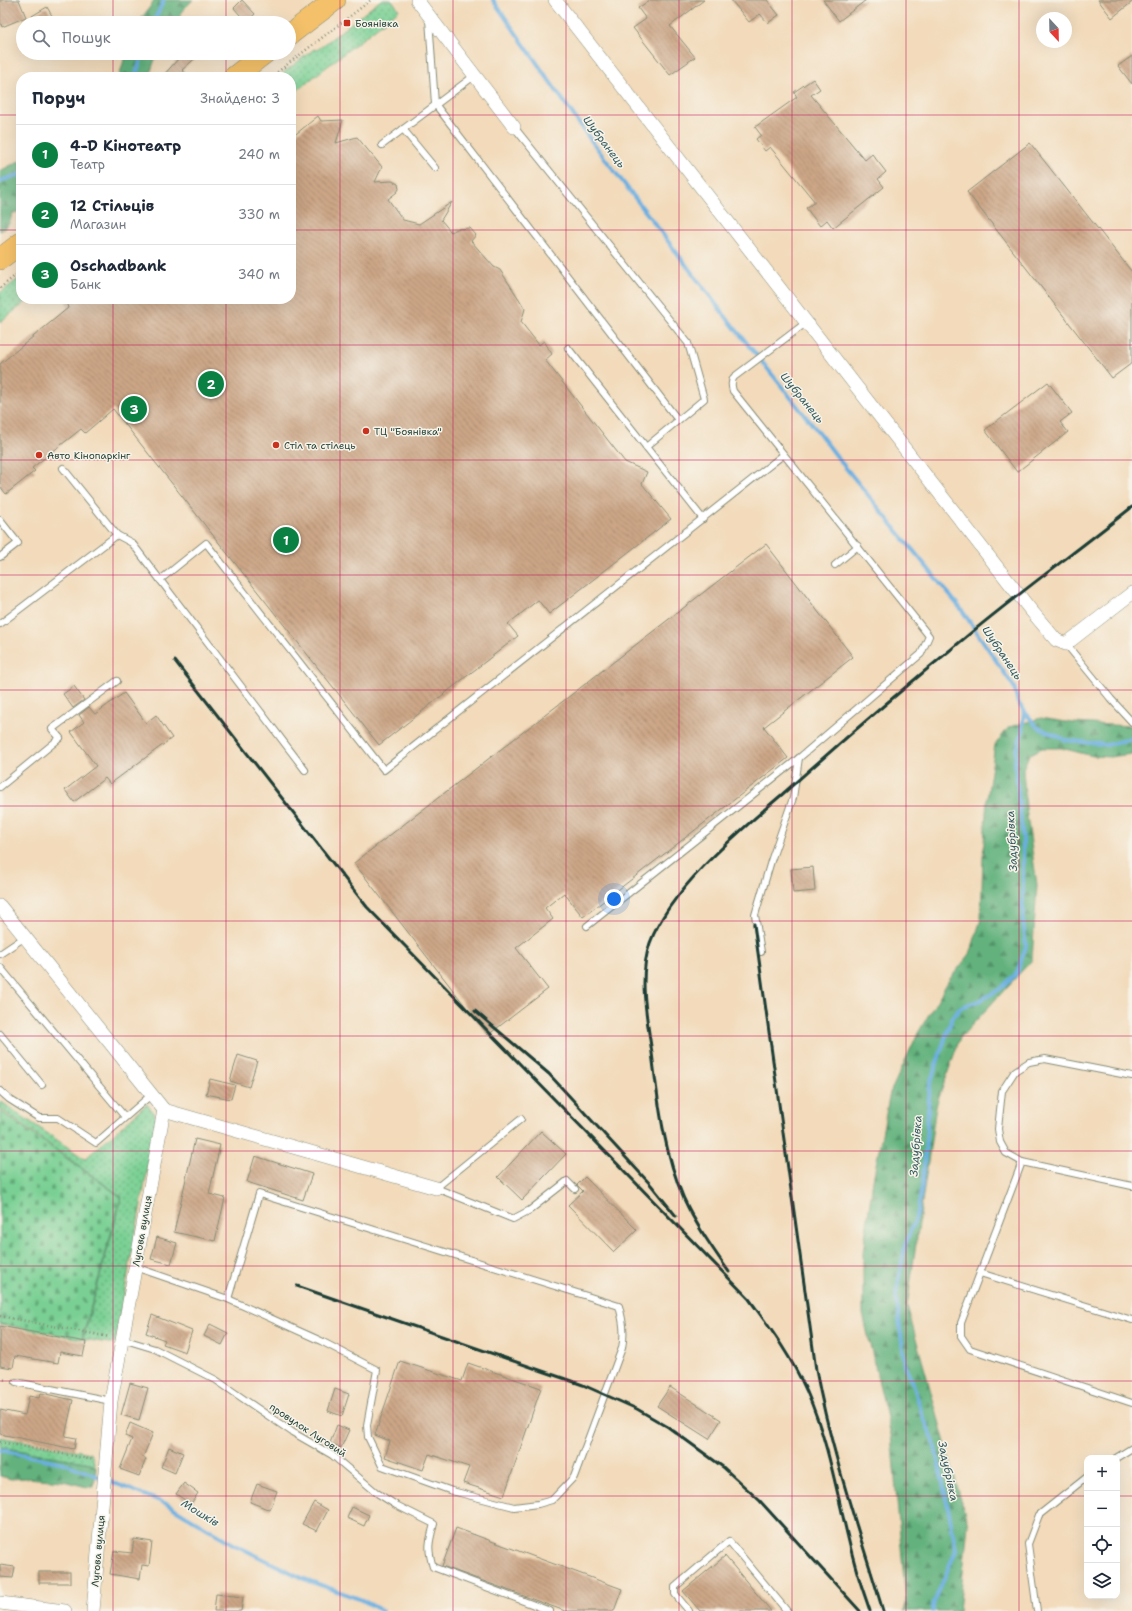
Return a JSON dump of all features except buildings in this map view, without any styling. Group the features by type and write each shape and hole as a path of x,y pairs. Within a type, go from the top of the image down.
{"highway":[{"path":"296,30 335,0"},
{"path":"240,72 256,60"},
{"path":"0,259 16,247"}],"street":[{"path":"416,0 514,126"},
{"path":"555,0 1029,608 1056,640 1066,644 1132,593"},
{"path":"0,906 164,1110 436,1188"},
{"name":"Лугова вулиця","path":"93,1611 102,1491 111,1401 164,1110"},
{"path":"0,1603 65,1611"}],"lane":[{"path":"429,16 435,104 678,420"},
{"path":"382,145 474,76"},
{"path":"514,126 688,343 704,399 646,447"},
{"path":"403,129 435,168"},
{"path":"587,926 799,758 921,654 928,636 858,546 783,455 731,386 732,380 742,370 807,322"},
{"path":"568,348 703,519"},
{"path":"160,580 206,543 384,770 783,455"},
{"path":"63,468 117,535 132,543 305,770"},
{"path":"0,520 18,543 0,557"},
{"path":"0,624 117,535"},
{"path":"835,565 858,546"},
{"path":"1066,644 1110,699 1132,722"},
{"path":"0,787 60,738 52,729 117,681"},
{"path":"761,952 755,915 771,861 793,798 799,758"},
{"path":"0,954 25,937"},
{"path":"0,968 125,1117"},
{"path":"0,1034 42,1085"},
{"path":"1132,1076 1045,1058 1028,1062 1015,1071 1002,1091 998,1129 1000,1142 1006,1153 1022,1162 1132,1186"},
{"path":"0,1091 9,1100 39,1118 58,1118 96,1143 151,1095"},
{"path":"521,1119 436,1188 513,1219 530,1210 567,1181 575,1188"},
{"path":"1022,1162 961,1324 962,1336 970,1349 1132,1403"},
{"path":"135,1267 228,1299 321,1341 377,1370 367,1425 368,1437 382,1466 452,1491 514,1507 538,1504 552,1500 574,1477 622,1348 625,1333 624,1322 619,1306 260,1194 228,1299"},
{"path":"980,1273 1132,1320"},
{"name":"провулок Луговий","path":"122,1339 155,1349 216,1380 292,1432 332,1455 377,1493 396,1505 434,1524 429,1541 429,1554 433,1567 550,1611"},
{"path":"16,1382 111,1401"},
{"path":"1120,1456 1132,1448"},
{"path":"1037,1611 1028,1544 1038,1515 1084,1479"},
{"path":"689,1611 675,1594 675,1587 729,1541 787,1611"}],"path":[{"path":"296,58 371,0"},
{"path":"277,72 293,60"},
{"path":"0,288 16,275"},
{"path":"0,1316 122,1339"},
{"path":"0,1442 105,1464"}],"green space":[{"path":"154,0 193,0 181,12 180,16 143,16"},
{"path":"381,0 392,0 399,10 296,91 296,72 284,72 314,49 317,50"},
{"path":"124,60 155,60 151,72 120,72"},
{"path":"16,163 16,213 12,214 8,225 0,231 0,171"},
{"path":"16,281 16,304 23,304 0,322 0,293"},
{"path":"1041,718 1073,723 1132,726 1132,754 1110,757 1093,756 1061,748 1042,748 1029,755 1023,769 1026,808 1037,885 1032,960 960,1038 936,1106 907,1306 968,1525 959,1611 904,1611 906,1602 891,1435 863,1314 863,1253 873,1180 890,1093 918,1033 949,980 970,954 981,919 987,799 995,745 1009,727"},
{"path":"0,1101 85,1159 147,1104 157,1118 115,1344 83,1339 122,1197 0,1109"},
{"path":"0,1111 121,1197 82,1339 0,1324"},
{"path":"0,1437 91,1453 96,1468 90,1463 0,1447"},
{"path":"0,1447 90,1463 96,1468 94,1487 87,1487 63,1481 26,1478 11,1479 0,1476"}],"waterway":[{"name":"Шубранець","path":"156,16 164,0"},
{"name":"Шубранець","path":"493,0 590,139 722,312 841,462 961,609 1014,687 1018,703 1037,727 1066,740 1107,745 1132,738"},
{"name":"Шубранець","path":"137,72 141,60"},
{"name":"Шубранець","path":"0,181 16,176"},
{"name":"Задубрівка","path":"933,1611 933,1605 956,1550 934,1442 922,1414 913,1383 905,1366 896,1295 905,1245 917,1215 923,1180 930,1084 952,1018 961,1007 981,1000 1000,989 1017,973 1026,946 1023,921 1023,840 1015,762 1016,752 1022,733 1024,710"},
{"name":"Мошків","path":"0,1450 64,1463 167,1504 235,1545 304,1579 362,1600 382,1611"}],"railway":[{"path":"729,1272 699,1227 684,1199 671,1164 663,1127 646,1012 644,984 646,956 650,943 660,922 690,881 749,823 943,656 1007,604 1132,507"},
{"path":"175,661 367,907 749,1299 788,1356 807,1392 829,1456 849,1543 870,1611"},
{"path":"754,924 816,1370 837,1461 883,1611"},
{"path":"475,1011 549,1074 651,1185 676,1216"},
{"path":"297,1286 583,1385 637,1409 668,1427 723,1467 760,1501 860,1611"}],"place":[{"name":"Боянівка","path":"347,23"},
{"name":"12 Стільців","path":"211,384"},
{"name":"Oschadbank","path":"134,409"},
{"name":"ТЦ \"Боянівка\"","path":"366,431"},
{"name":"Стіл та стілець","path":"276,445"},
{"name":"Авто Кінопаркінг","path":"39,455"},
{"name":"4-D Кінотеатр","path":"286,540"}]}
